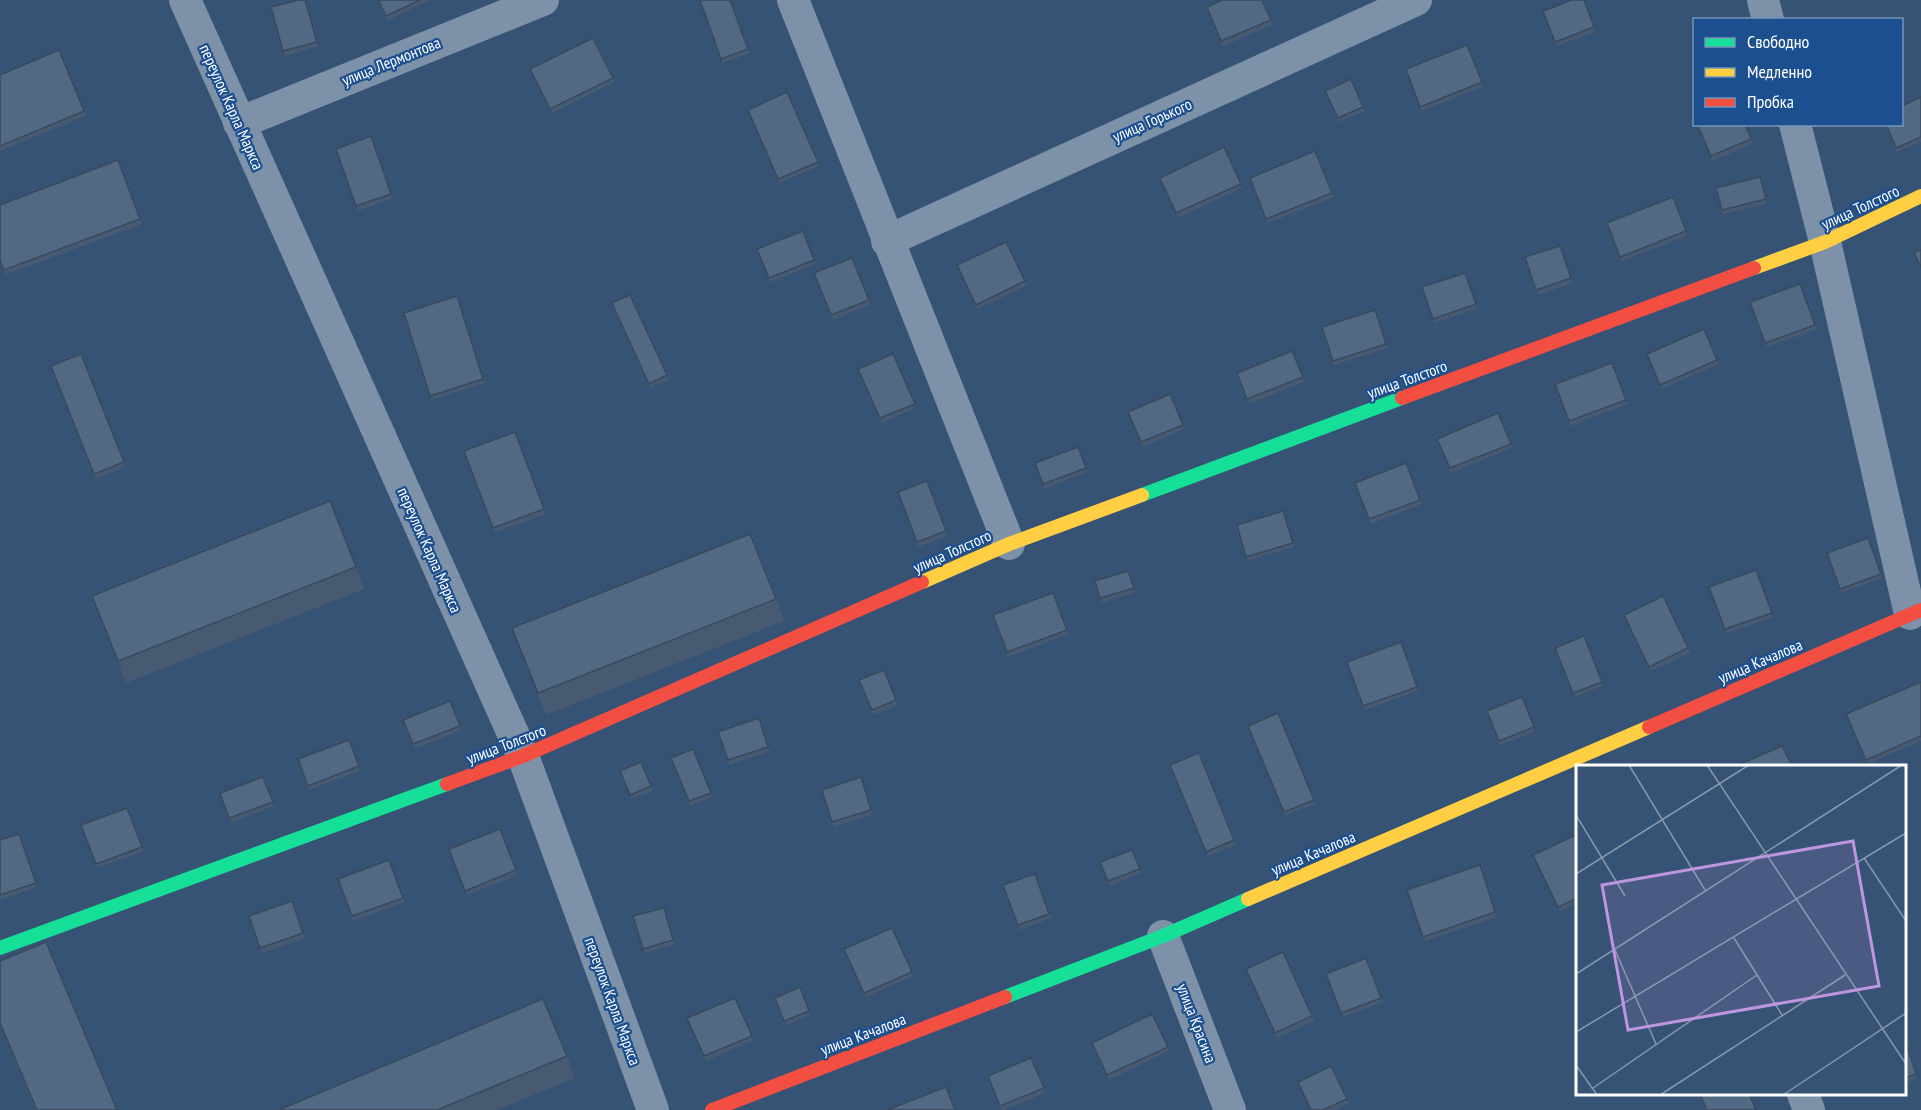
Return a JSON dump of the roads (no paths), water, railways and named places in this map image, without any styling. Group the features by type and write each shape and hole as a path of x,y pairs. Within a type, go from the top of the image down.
{"street":[{"name":"переулок Карла Маркса","path":"185,0 523,756 653,1110"},
{"name":"улица Лермонтова","path":"239,123 543,0"},
{"path":"793,0 1009,544"},
{"name":"улица Горького","path":"887,241 1416,0"},
{"path":"1763,0 1768,18"},
{"path":"1796,126 1915,612"},
{"name":"улица Толстого","path":"0,948 523,756 1009,544 1825,242 1921,196"},
{"name":"улица Качалова","path":"712,1110 1163,936 1915,612"},
{"name":"улица Красина","path":"1163,936 1230,1110"},
{"path":"1803,1095 1809,1110"}]}
